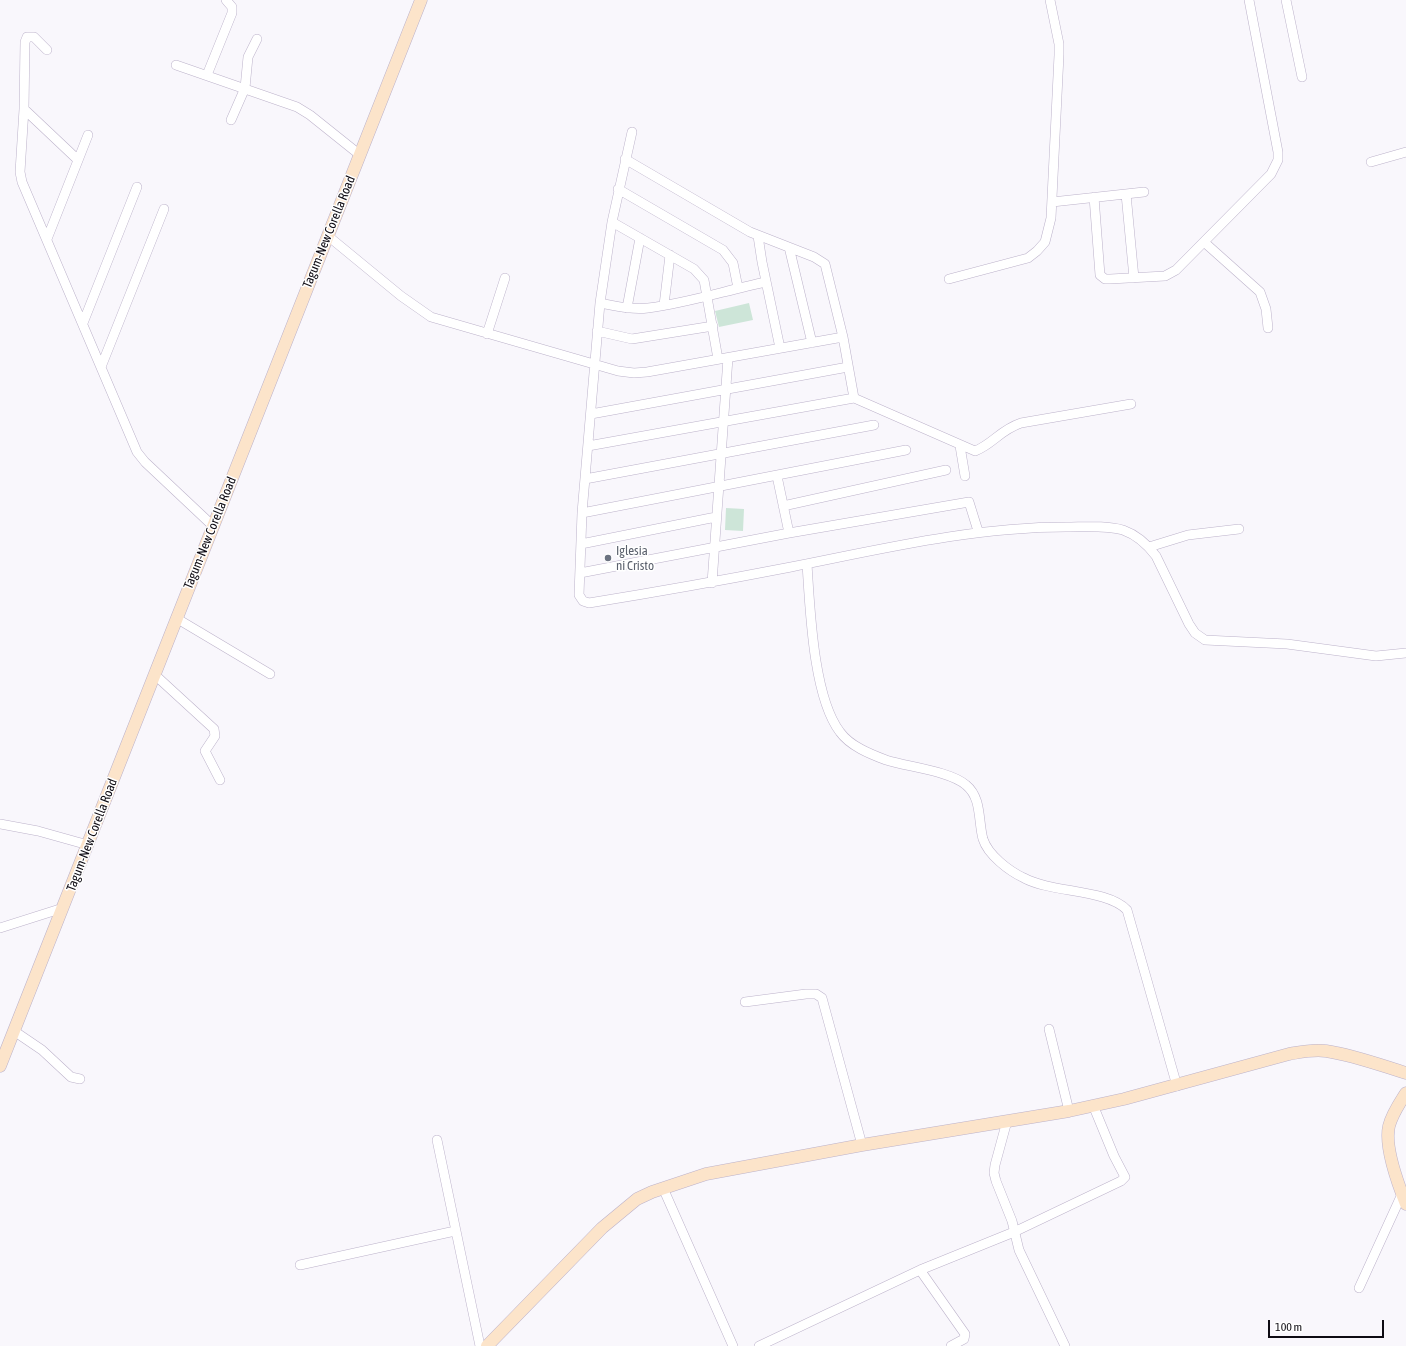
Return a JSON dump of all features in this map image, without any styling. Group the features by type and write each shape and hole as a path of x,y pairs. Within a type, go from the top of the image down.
{"main road":[{"name":"Tagum-New Corella Road","path":"0,1066 421,0"},
{"path":"487,1346 602,1228 638,1200 663,1188 706,1174 862,1145 1069,1112 1177,1086 1289,1054 1312,1050 1345,1055 1406,1073"},
{"path":"1404,1199 1394,1173 1390,1151 1389,1128 1395,1110 1406,1093"}],"street":[{"path":"207,75 232,13 232,7 226,0"},
{"path":"949,279 1028,258 1045,242 1049,232 1052,202 1059,44 1050,0"},
{"path":"1094,197 1100,275 1105,279 1165,276 1173,273 1270,174 1278,160 1278,152 1250,0"},
{"path":"1286,0 1302,77"},
{"path":"47,50 34,37 27,37 20,172 22,182 140,458 213,526"},
{"path":"231,120 245,88 248,57 257,39"},
{"path":"176,65 245,88 304,111 360,155"},
{"path":"24,109 78,160"},
{"path":"632,132 618,188 600,303 582,513 580,599 586,603 712,583 978,531 1049,527 1103,528 1123,530 1138,538 1149,547 1156,556 1189,624 1195,633 1205,640 1287,644 1376,656 1406,653"},
{"path":"47,239 88,136"},
{"path":"1371,162 1406,152"},
{"path":"625,159 739,227 758,236 814,257 825,264 843,337 854,398"},
{"path":"83,323 137,187"},
{"path":"618,188 723,250 733,263 738,288"},
{"path":"1052,202 1144,192"},
{"path":"1126,194 1134,278"},
{"path":"101,368 164,209"},
{"path":"612,222 700,274 704,280 708,296 718,359"},
{"path":"328,236 423,313 442,321 595,366 634,373 843,337"},
{"path":"758,236 780,348"},
{"path":"627,308 640,238"},
{"path":"1204,242 1260,292 1266,309 1268,328"},
{"path":"789,247 812,343"},
{"path":"664,305 670,256"},
{"path":"487,334 505,278"},
{"path":"600,303 627,308 648,308 766,282"},
{"path":"597,331 632,339 713,326"},
{"path":"712,583 728,358"},
{"path":"591,414 848,368"},
{"path":"588,446 854,398 960,446 975,451 981,449 1011,427 1022,423 1131,404"},
{"path":"585,479 874,425"},
{"path":"960,446 965,476"},
{"path":"582,513 906,450"},
{"path":"783,506 946,470"},
{"path":"776,476 789,533"},
{"path":"580,573 789,533 970,502 978,531"},
{"path":"581,544 716,517"},
{"path":"1149,547 1188,535 1239,529"},
{"path":"807,564 816,662 823,693 831,716 840,732 850,742 885,759 951,777 966,785 973,793 978,805 983,840 988,849 1024,879 1059,889 1107,898 1121,904 1127,910 1177,1086"},
{"path":"176,618 270,674"},
{"path":"154,674 214,729 215,736 205,751 220,780"},
{"path":"0,824 38,831 88,846"},
{"path":"0,928 63,908"},
{"path":"745,1002 806,994 816,994 822,998 862,1145"},
{"path":"1049,1029 1069,1112"},
{"path":"14,1031 42,1050 71,1077 80,1079"},
{"path":"759,1346 920,1270 1014,1232 1124,1179 1125,1177 1114,1156 1093,1106"},
{"path":"1007,1121 994,1173 1012,1221 1019,1250 1065,1346"},
{"path":"437,1140 480,1346"},
{"path":"663,1188 733,1346"},
{"path":"1359,1288 1404,1199"},
{"path":"300,1265 455,1231"},
{"path":"920,1270 965,1334 964,1339 952,1346"}],"green space":[{"path":"749,303 753,320 719,327 715,311"},
{"path":"726,508 744,509 743,531 725,530"}],"place":[{"name":"Iglesia ni Cristo","path":"608,558"}]}
